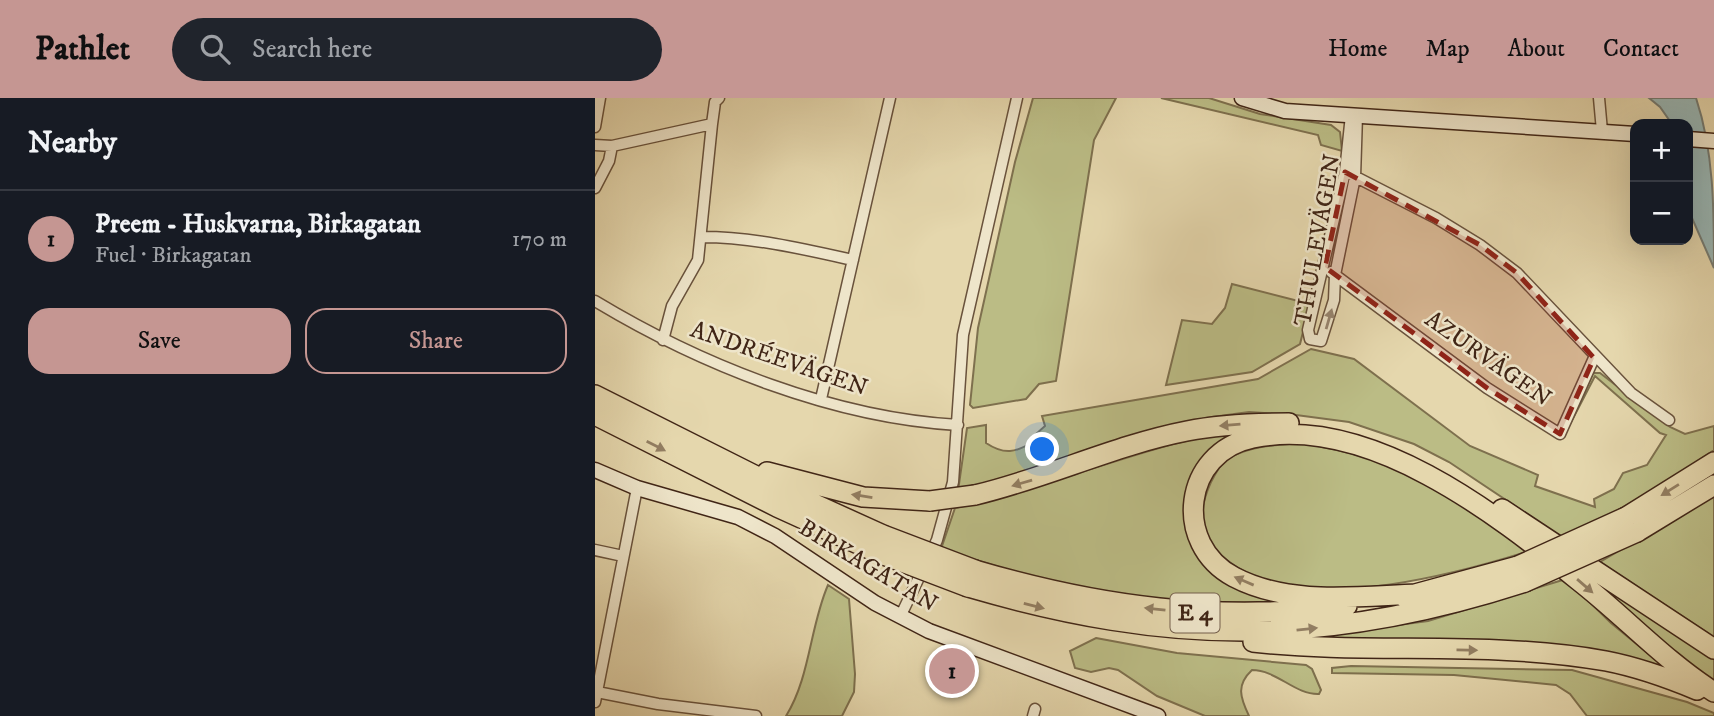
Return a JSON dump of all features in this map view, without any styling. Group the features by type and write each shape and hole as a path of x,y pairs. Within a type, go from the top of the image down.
{"highway":[{"name":"E 4","path":"595,395 880,544"},
{"name":"E 4","path":"595,415 777,507 972,579 1034,607 1100,621 1190,631 1299,631 1425,612 1522,574 1714,485"},
{"path":"678,438 756,469 825,489 863,496 930,501 1020,485 1185,431 1259,423 1331,428 1394,447 1458,481 1714,649"},
{"path":"1417,594 1310,596 1257,586 1235,578 1219,567 1206,552 1195,528 1193,502 1196,487 1205,470 1233,445 1272,435 1337,440 1386,456 1448,488 1518,536 1580,581 1684,673 1714,694"},
{"name":"E 4","path":"1632,525 1714,462"},
{"name":"E 4","path":"972,579 1039,589 1104,603 1192,613 1298,612 1417,594 1522,574"},
{"path":"1190,631 1286,645 1567,655 1642,670 1714,694"}],"street":[{"path":"595,127 600,98"},
{"path":"663,340 672,306 698,260 712,124 715,102 719,98"},
{"path":"821,399 890,98"},
{"path":"901,617 946,515 953,482 963,335 1017,98"},
{"path":"1242,98 1285,111 1630,134"},
{"path":"1599,98 1602,131"},
{"name":"THULEVÄGEN","path":"1350,174 1308,330 1315,342 1321,341 1329,321 1350,174 1354,115"},
{"path":"595,145 612,146 712,124"},
{"path":"1693,139 1714,141"},
{"path":"595,188 609,162 612,146"},
{"path":"1350,174 1481,245 1517,273 1594,358 1631,393 1669,420"},
{"path":"702,237 796,247 853,260"},
{"name":"AZURVÄGEN","path":"1325,267 1487,388 1560,434 1594,358"},
{"name":"ANDRÉEVÄGEN","path":"595,301 663,340 717,364 821,399 907,422 958,425"},
{"name":"BIRKAGATAN","path":"595,470 637,488 738,517 775,536 901,617 929,631 1158,716"},
{"path":"637,488 596,697 756,716"},
{"path":"595,550 623,556"}],"highlighted area":[{"path":"1345,172 1480,245 1517,273 1594,358 1560,434 1487,388 1325,267"}],"green space":[{"path":"1033,98 1116,98 1094,140 1056,381 1039,384 1026,399 973,408 970,405 978,328 1015,162"},
{"path":"1161,98 1209,98 1260,114 1331,125 1340,132 1342,151 1321,145 1318,135"},
{"path":"1232,284 1310,304 1300,344 1252,372 1166,385 1182,320 1212,324 1225,308"},
{"path":"1311,349 1354,359 1470,446 1538,475 1535,486 1595,507 1594,499 1614,489 1623,473 1647,465 1666,435 1660,433 1595,376 1568,428 1593,373 1600,373 1670,427 1685,434 1714,426 1714,450 1640,497 1563,538 1449,462 1414,444 1349,422 1296,415 1249,412 1205,418 958,491 967,428 986,425 986,443 1004,451 1016,450 1034,441 1036,434 1045,426 1042,416 1258,379"},
{"path":"1263,427 1333,434 1414,462 1492,509 1714,656 1714,685 1665,651 1573,569 1458,491 1380,451 1322,436 1271,432 1230,439 1214,450 1201,467 1189,503 1190,522 1195,539 1218,570 1255,590 1318,601 1213,602 1108,594 1045,580 941,549 955,508 1033,488 1184,441"},
{"path":"1303,443 1366,457 1419,479 1529,551 1429,577 1351,589 1280,585 1251,575 1224,558 1207,538 1202,513 1211,482 1224,462 1240,453 1266,446"},
{"path":"1714,495 1714,637 1600,562"},
{"path":"1566,579 1611,623 1667,669 1286,640 1428,621"},
{"path":"828,585 849,599 854,692 842,716 786,716 800,685"},
{"path":"1096,638 1177,653 1306,665 1312,669 1321,690 1319,694 1302,691 1270,674 1252,670 1244,681 1241,692 1249,716 1205,716 1157,696 1118,670 1109,668 1091,672 1075,668 1070,651"},
{"path":"1351,666 1572,670 1687,702 1714,713 1714,716 1587,716 1570,694 1556,685 1454,675 1332,673 1332,668"}],"water":[{"path":"1649,98 1696,98 1710,160 1714,268 1693,220 1693,119 1668,119"}],"place":[{"name":"Preem - Huskvarna, Birkagatan","path":"952,671"}]}
